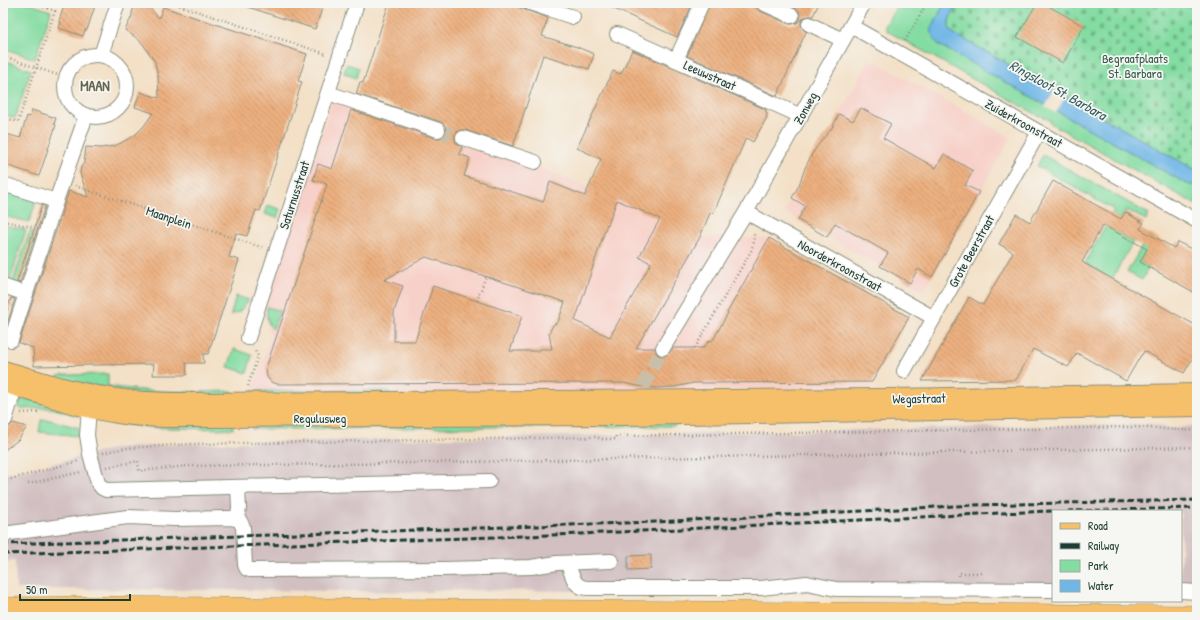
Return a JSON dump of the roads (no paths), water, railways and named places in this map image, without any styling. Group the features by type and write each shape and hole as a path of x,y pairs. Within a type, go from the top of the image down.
{"highway":[{"path":"3,608 1197,616"}],"main road":[{"name":"Regulusweg","path":"3,370 98,395 120,399 151,401 206,403 642,401"},
{"name":"Regulusweg","path":"6,389 39,394 89,409 114,414 142,417 204,418 642,401"},
{"name":"Wegastraat","path":"642,401 1197,393"},
{"name":"Wegastraat","path":"642,401 1197,407"}],"street":[{"path":"101,55 118,3"},
{"name":"Saturnusstraat","path":"248,338 357,3"},
{"path":"530,3 573,17"},
{"name":"Leeuwstraat","path":"702,3 676,60 800,116"},
{"path":"763,3 792,16"},
{"name":"Zonweg","path":"663,348 746,212 864,3"},
{"path":"809,24 843,40"},
{"name":"Zuiderkroonstraat","path":"851,26 1197,221"},
{"path":"617,34 676,60"},
{"path":"90,55 101,55 120,65 126,74 128,85 126,96 122,105 114,112 96,118 86,116 77,111 70,104 64,85 72,66 79,60 90,55"},
{"path":"328,92 438,130"},
{"path":"11,340 86,116"},
{"name":"Grote Beerstraat","path":"904,371 1039,132"},
{"path":"463,138 535,162"},
{"path":"3,184 56,202"},
{"name":"Noorderkroonstraat","path":"746,212 934,318"},
{"path":"3,286 26,294"},
{"path":"5,420 6,389"},
{"path":"89,409 87,435 92,462 99,485 106,490 489,481"},
{"path":"237,519 239,508 238,487"},
{"path":"3,534 128,517 168,519 229,518 237,519 244,526 245,564 250,570 443,569 611,561"},
{"path":"567,563 576,584 587,588 761,588 807,583 836,589 1052,590"},
{"path":"1182,591 1197,592"}],"water":[{"path":"945,3 959,3 949,22 950,29 953,33 1190,167 1197,169 1197,186 1187,184 939,45 934,39 931,29"}],"tunnel":[{"path":"438,130 463,138"},
{"path":"643,387 663,348"}],"railway":[{"path":"3,544 655,522 974,505 1197,500"},
{"path":"1111,510 1197,508"},
{"path":"3,554 581,534 1052,511"}],"district":[{"name":"MAAN","path":"95,86"}],"park label":[{"name":"Begraafplaats St. Barbara","path":"1135,66"}],"water label":[{"name":"Ringsloot St. Barbara","path":"1058,90"}]}
